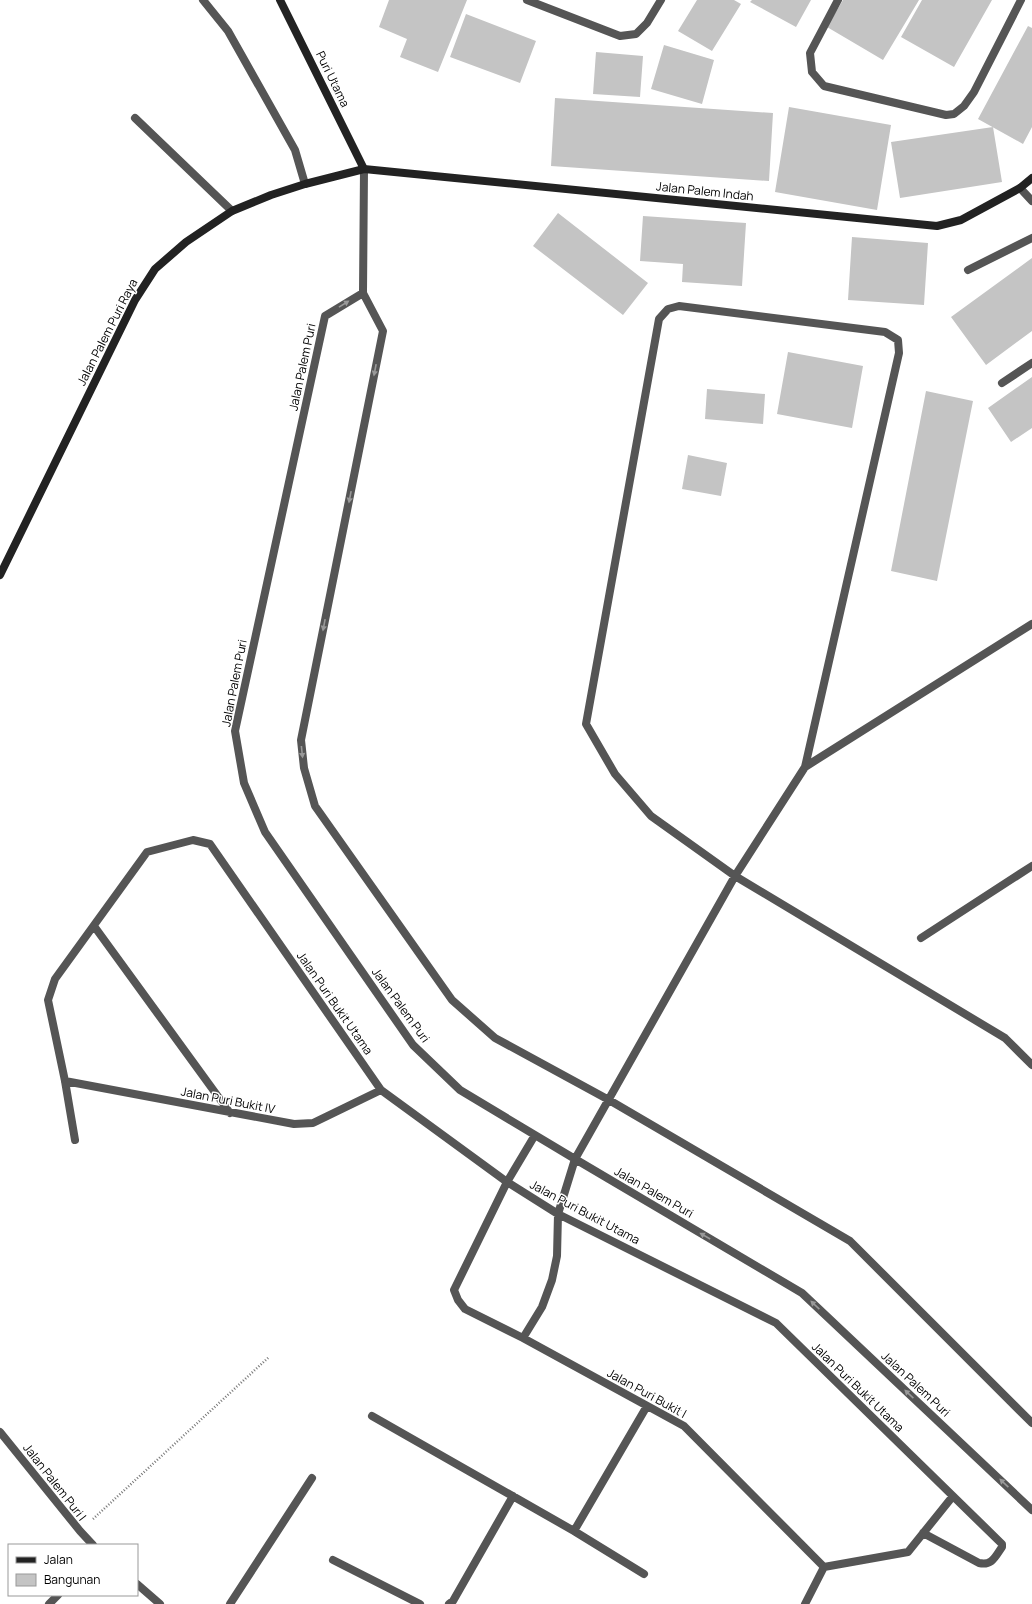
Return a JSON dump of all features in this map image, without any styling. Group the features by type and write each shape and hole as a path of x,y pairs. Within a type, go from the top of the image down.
{"street":[{"path":"203,0 228,31 295,150 305,184"},
{"name":"Puri Utama","path":"280,0 364,169"},
{"path":"527,0 620,36 636,34 647,23 660,0"},
{"path":"838,0 810,53 812,72 824,86 946,115 954,114 964,106 974,92 1021,0"},
{"path":"135,118 232,211"},
{"path":"364,169 363,293 383,331 301,740 304,768 316,806 452,1000 496,1038 850,1241 1032,1423"},
{"name":"Jalan Palem Puri Raya","path":"0,575 135,300 155,269 186,242 232,211 271,195 305,184 364,169"},
{"name":"Jalan Palem Indah","path":"364,169 937,226 961,220 1020,188 1032,178"},
{"path":"1020,188 1032,201"},
{"path":"968,270 1032,238"},
{"name":"Jalan Palem Puri","path":"363,293 325,316 235,731 244,783 264,832 413,1045 460,1090 535,1135 577,1156 802,1293 1032,1510"},
{"path":"523,1338 542,1307 552,1280 558,1256 558,1214 577,1156 735,876 805,767 899,353 898,340 885,332 679,306 668,309 659,319 586,724 615,774 651,816 735,876 1005,1038 1032,1065"},
{"path":"1002,383 1032,363"},
{"path":"805,767 1032,624"},
{"name":"Jalan Puri Bukit Utama","path":"94,926 147,852 193,840 210,844 381,1090 507,1182 558,1214 776,1323 1002,1545 1002,1547 990,1563 979,1563 923,1533"},
{"path":"921,938 1032,866"},
{"path":"75,1140 48,1000 55,979 94,926 230,1113"},
{"name":"Jalan Puri Bukit IV","path":"64,1081 294,1124 314,1123 381,1090"},
{"path":"507,1182 535,1135"},
{"name":"Jalan Puri Bukit I","path":"507,1182 454,1290 458,1300 465,1309 523,1338 684,1426 824,1567"},
{"path":"574,1531 647,1406"},
{"path":"372,1416 574,1531 644,1574"},
{"name":"Jalan Palem Puri I","path":"0,1432 80,1532 92,1544"},
{"path":"230,1604 312,1478"},
{"path":"449,1604 453,1601 513,1496"},
{"path":"805,1604 824,1567 908,1552 952,1496"},
{"path":"333,1560 420,1604"},
{"path":"138,1585 160,1604"},
{"path":"49,1604 57,1596"}],"path":[{"path":"103,1510 269,1357"}],"building":[{"path":"389,0 467,0 438,72 400,57 407,39 379,27"},
{"path":"697,0 734,0 741,4 712,51 678,31"},
{"path":"752,0 811,0 796,27 750,2"},
{"path":"843,0 919,0 883,60 827,27"},
{"path":"922,0 992,0 954,67 901,37"},
{"path":"466,14 536,41 520,83 450,57"},
{"path":"1028,26 1032,28 1032,127 1023,144 978,119"},
{"path":"664,45 714,60 702,104 651,89"},
{"path":"596,52 643,56 640,97 593,94"},
{"path":"555,98 773,113 769,181 551,166"},
{"path":"789,107 891,125 877,210 775,192"},
{"path":"993,127 1002,182 900,198 891,142"},
{"path":"558,213 648,283 623,315 533,246"},
{"path":"643,216 746,223 742,286 682,282 683,264 640,261"},
{"path":"852,237 928,243 924,305 848,300"},
{"path":"1032,258 1032,331 986,365 951,317"},
{"path":"788,352 863,366 852,428 777,414"},
{"path":"1032,377 1032,428 1011,442 988,408"},
{"path":"707,389 765,394 763,424 705,419"},
{"path":"926,391 973,401 937,581 891,571"},
{"path":"688,455 727,463 721,496 682,489"}]}
